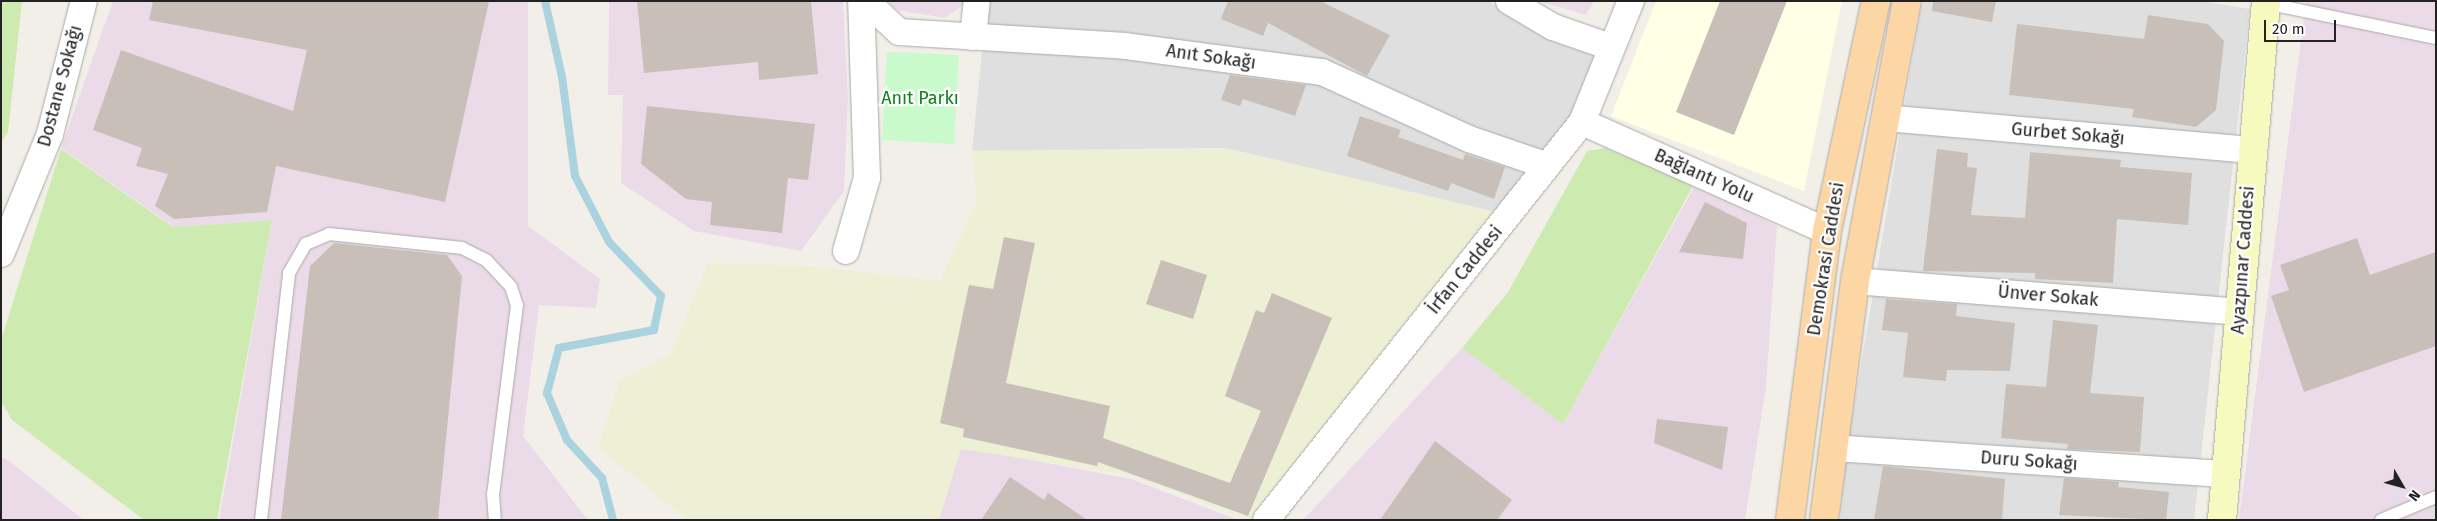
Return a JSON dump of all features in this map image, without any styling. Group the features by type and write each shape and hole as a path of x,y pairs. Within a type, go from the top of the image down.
{"main road":[{"name":"Demokrasi Caddesi","path":"1790,520 1827,231 1876,1"},
{"name":"Demokrasi Caddesi","path":"1824,520 1855,281 1908,1"}],"street":[{"name":"Dostane Sokağı","path":"1,254 50,134 84,1"},
{"path":"846,251 867,178 861,1"},
{"name":"Anıt Sokağı","path":"866,1 899,32 1126,46 1322,72 1468,139 1548,166"},
{"path":"973,37 978,1"},
{"path":"1509,1 1553,27 1610,47"},
{"name":"İrfan Caddesi","path":"1266,520 1582,122 1610,47 1632,1"},
{"name":"Ayazpınar Caddesi","path":"2222,520 2241,312 2261,2"},
{"name":"Gurbet Sokağı","path":"1885,118 2250,150"},
{"name":"Bağlantı Yolu","path":"1582,122 1827,231"},
{"name":"Ünver Sokak","path":"1855,281 2241,312"},
{"name":"Duru Sokağı","path":"1833,448 2225,474"}],"lane":[{"path":"2261,2 2436,38"},
{"path":"261,520 289,273 306,244 329,234 455,246 487,261 511,287 517,305 493,494 495,520"},
{"path":"2381,520 2436,497"}],"shaded area":[{"path":"113,1 528,1 528,226 600,279 596,308 539,305 523,436 588,520 219,520 272,220 174,227 61,148"},
{"path":"609,1 843,1 848,99 844,191 801,251 694,231 621,183 623,95 608,95"},
{"path":"888,1 969,1 945,18 897,10"},
{"path":"987,1 1488,1 1550,37 1595,55 1573,114 1500,213 1226,148 972,151"},
{"path":"1538,1 1594,1 1586,15"},
{"path":"1656,1 1842,1 1804,191 1611,116"},
{"path":"1922,1 2200,1 2250,9 2194,520 1840,520 1845,460"},
{"path":"2306,1 2436,1 2436,520 2239,520"},
{"path":"1228,149 1500,213 1248,520 1131,475 961,449 939,520 687,520 598,447 620,380 671,353 708,263 811,266 940,281 977,201 972,151"},
{"path":"1695,185 1777,226 1766,387 1745,520 1303,520 1462,348 1563,424"},
{"path":"958,446 1131,479 1238,520 938,520"},
{"path":"1,457 9,461 84,520 1,520"}],"green space":[{"path":"1,1 22,1 8,132 1,143"},
{"name":"Anıt Parkı","path":"887,52 959,55 954,144 882,140"},
{"path":"1605,148 1694,184 1563,424 1462,348 1508,292 1587,151"},
{"path":"61,149 173,227 272,220 217,520 144,520 12,420 1,401 1,340"}],"building":[{"path":"153,1 489,1 445,202 276,166 267,212 174,219 155,206 168,174 136,166 142,148 93,130 121,50 293,111 307,50 149,20"},
{"path":"637,1 811,1 818,74 759,80 758,62 644,73"},
{"path":"1228,1 1320,1 1390,35 1367,76 1268,23 1263,36 1221,19"},
{"path":"1720,1 1787,1 1734,135 1676,112"},
{"path":"1933,1 1996,1 1992,22 1932,11"},
{"path":"2148,15 2208,24 2224,41 2216,110 2196,127 2132,117 2134,109 2009,95 2017,24 2144,39"},
{"path":"1230,75 1306,85 1295,116 1243,99 1240,106 1221,100"},
{"path":"647,106 815,124 808,180 788,178 782,233 710,225 712,202 686,199 641,164"},
{"path":"1360,116 1401,130 1398,137 1463,160 1465,154 1505,167 1494,199 1451,183 1448,191 1347,156"},
{"path":"1937,149 1968,153 1967,167 1977,168 1971,215 2025,218 2030,152 2121,160 2120,167 2192,173 2188,225 2117,219 2113,283 2035,279 2035,273 1923,271"},
{"path":"1705,202 1747,223 1743,259 1679,252"},
{"path":"1004,237 1035,243 1006,383 1110,406 1103,438 1230,483 1261,411 1225,396 1256,310 1264,313 1272,293 1332,318 1248,516 1098,462 1097,466 963,437 964,429 940,423 969,285 993,289"},
{"path":"2357,238 2370,275 2436,252 2436,346 2304,392 2271,296 2289,290 2280,265"},
{"path":"334,243 447,255 462,276 438,520 281,520 310,266"},
{"path":"1161,260 1207,275 1193,319 1146,304"},
{"path":"1886,299 1957,304 1956,316 2015,323 2010,371 1947,370 1946,381 1903,377 1908,333 1882,330"},
{"path":"2053,320 2098,325 2090,393 2144,397 2140,452 2067,449 2068,444 2001,438 2006,384 2046,387"},
{"path":"1657,419 1728,427 1722,470 1654,443"},
{"path":"1435,441 1512,500 1497,520 1380,520"},
{"path":"1883,466 2005,479 2002,520 1874,520"},
{"path":"1010,477 1044,500 1048,493 1087,520 981,520"},
{"path":"2064,478 2119,482 2118,487 2169,492 2166,520 2059,515"}],"waterway":[{"path":"545,1 562,77 575,176 609,242 661,296 654,330 559,348 547,393 567,440 602,478 613,520"}]}
